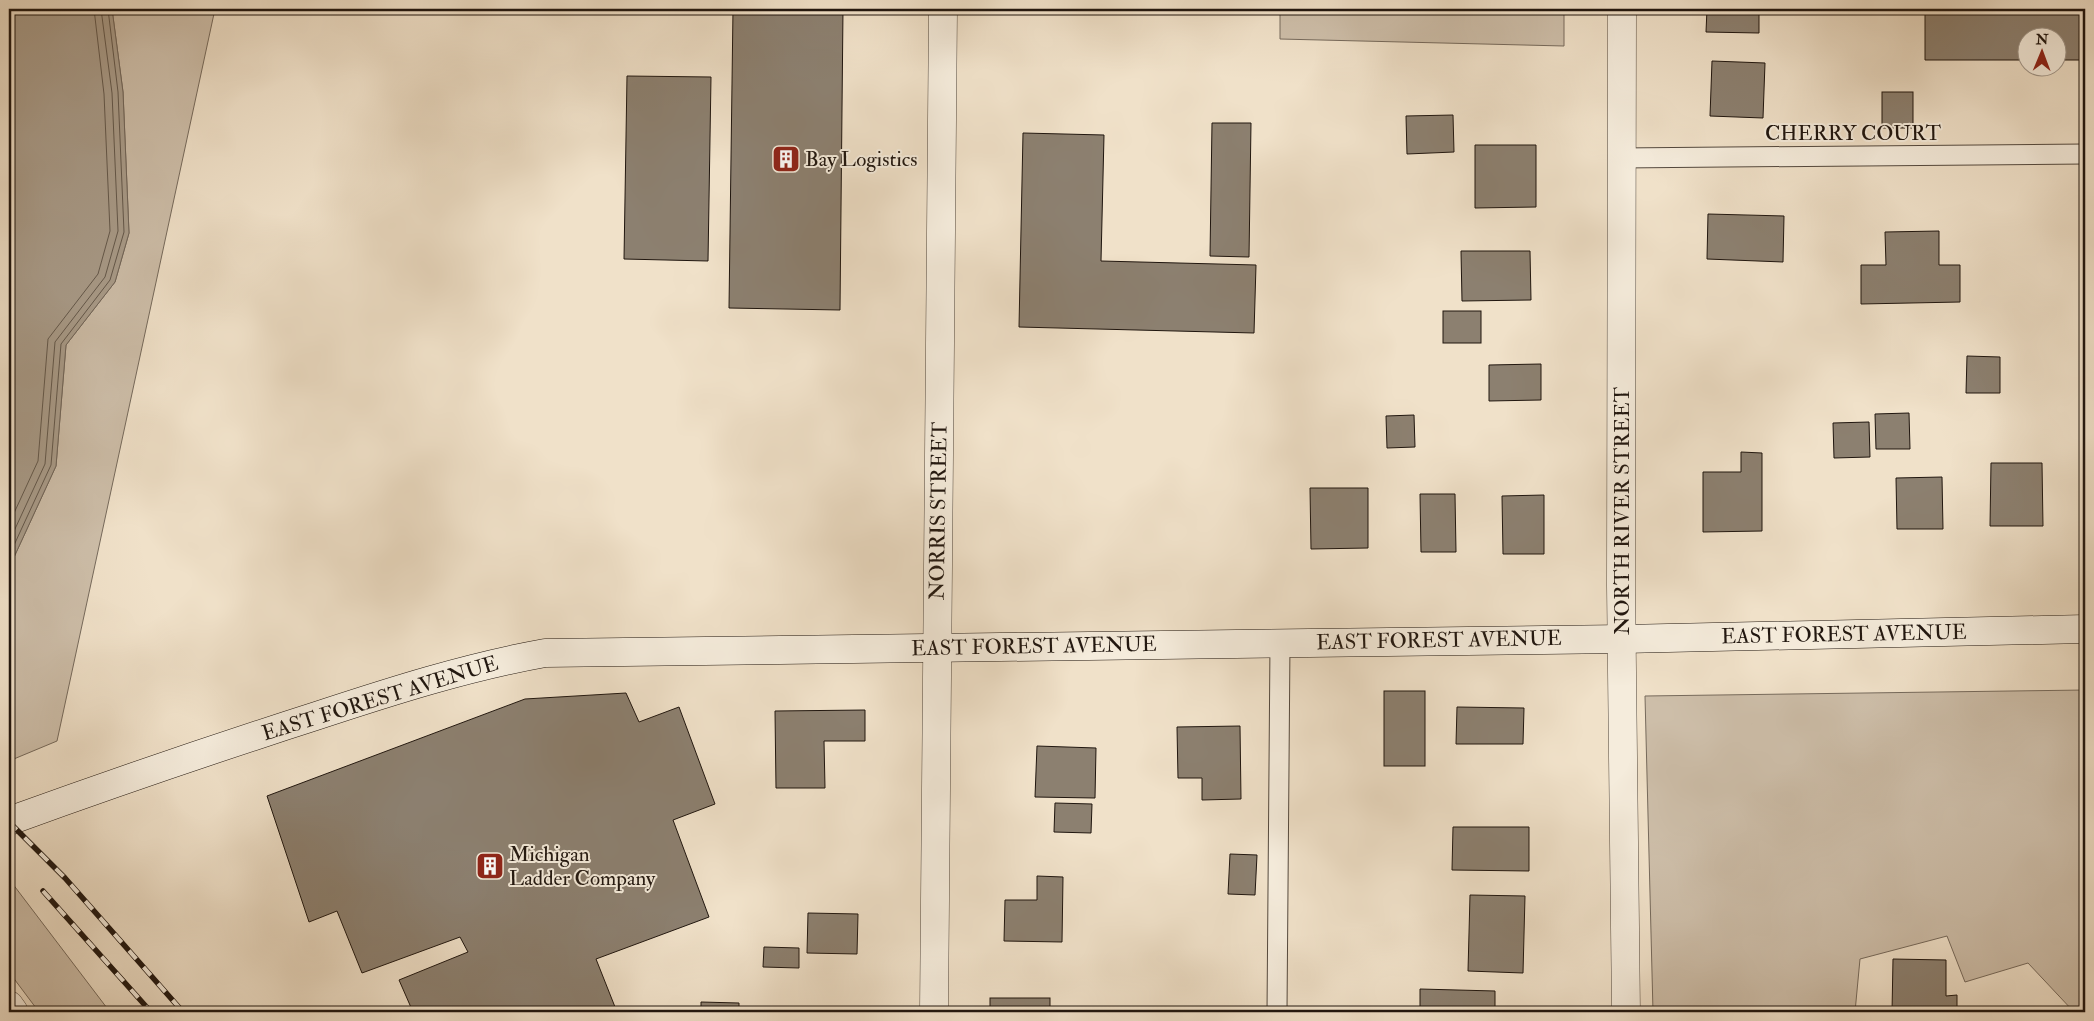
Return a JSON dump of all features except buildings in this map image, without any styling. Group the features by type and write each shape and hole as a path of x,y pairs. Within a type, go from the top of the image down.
{"main road":[{"name":"NORRIS STREET","path":"934,1012 942,9"},
{"name":"NORTH RIVER STREET","path":"1622,9 1620,158 1626,1012"},
{"name":"EAST FOREST AVENUE","path":"9,821 122,780 434,678 492,662 545,653 1623,639 2085,629"},
{"path":"9,1005 14,1012"}],"lane":[{"name":"CHERRY COURT","path":"1620,158 2085,154"},
{"path":"1277,1012 1280,643"}],"shaded area":[{"path":"112,9 215,9 57,741 9,761 9,568 56,466 66,345 115,282 129,233 123,92"},
{"path":"1280,9 1564,9 1564,46 1280,39"},
{"path":"2085,690 2085,1012 2074,1012 2028,963 1965,982 1947,936 1860,959 1855,1012 1653,1012 1645,696"},
{"path":"9,879 110,1012 39,1012 9,972"}],"water":[{"path":"9,9 112,9 123,92 129,233 115,282 66,345 56,466 9,568"}],"railway":[{"path":"9,822 65,878 183,1012"},
{"path":"43,891 151,1012"}],"place":[{"name":"Bay Logistics","path":"786,159"},
{"name":"Michigan Ladder Company","path":"490,866"}]}
